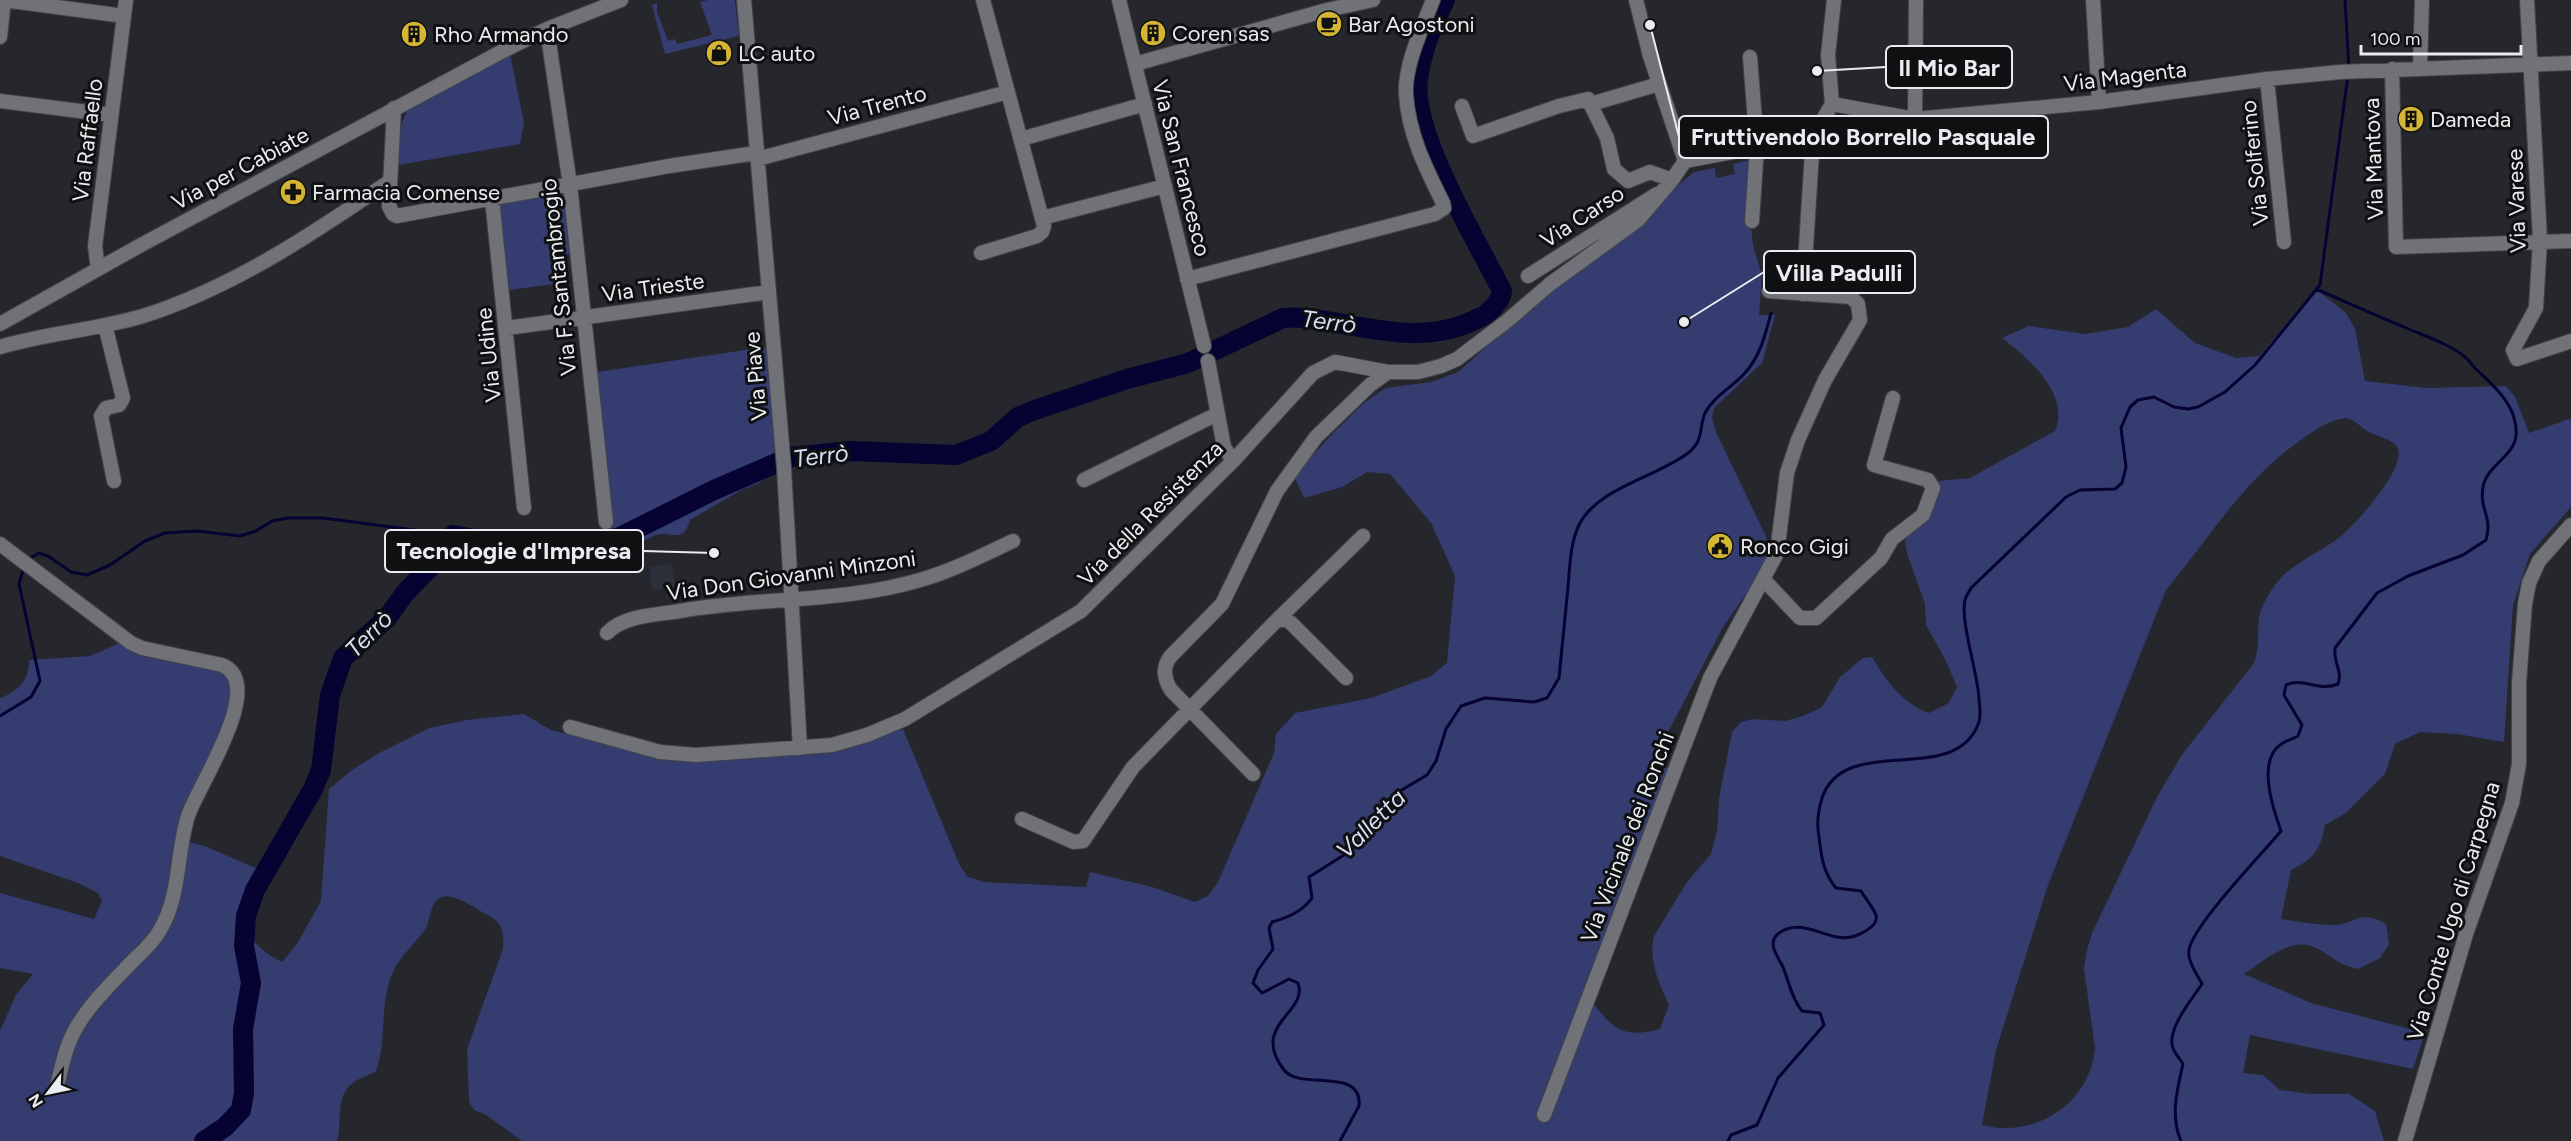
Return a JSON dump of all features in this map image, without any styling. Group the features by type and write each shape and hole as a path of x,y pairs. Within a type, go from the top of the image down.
{"street":[{"path":"0,38 4,0 124,16"},
{"name":"Via Raffaello","path":"98,269 95,246 126,0"},
{"name":"Via per Cabiate","path":"0,324 501,51 547,29 621,0"},
{"name":"Via Piave","path":"744,0 783,446 800,748"},
{"path":"981,253 1040,234 1044,226 983,0"},
{"name":"Via San Francesco","path":"1119,0 1204,346"},
{"path":"1135,64 1327,10 1373,0"},
{"path":"1187,279 1435,214 1444,208 1420,155 1406,93 1410,66 1433,0"},
{"path":"1636,0 1659,84 1685,160 1813,137"},
{"path":"1803,294 1813,137 1832,104 1828,55 1834,0"},
{"path":"1915,119 1916,0"},
{"path":"2093,0 2099,102"},
{"path":"2420,67 2421,0"},
{"name":"Via Varese","path":"2527,0 2540,240 2536,308 2513,350 2517,358 2571,341"},
{"name":"Via F. Santambrogio","path":"547,29 570,185 606,522"},
{"path":"1750,57 1757,147 1752,221"},
{"name":"Via Magenta","path":"1832,104 1915,119 2099,102 2267,79 2347,72 2420,67 2531,66 2571,63"},
{"name":"Via Mantova","path":"2392,69 2396,248 2540,240"},
{"name":"Via Solferino","path":"2267,79 2284,242"},
{"path":"1591,104 1659,84"},
{"name":"Via Trento","path":"390,181 390,209 397,216 669,166 757,156 1008,92"},
{"path":"1462,106 1473,136 1559,106 1588,99 1607,138 1614,169 1628,181 1650,172 1672,180"},
{"path":"0,101 111,115"},
{"path":"1021,139 1145,104"},
{"path":"0,347 155,312 227,279 312,233 390,181 394,108"},
{"name":"Via della Resistenza","path":"570,727 678,755 800,748 844,743 897,722 1069,620 1095,599 1233,460 1304,381 1323,366 1335,362 1388,372 1432,369 1461,356 1550,284 1638,220 1672,180 1685,160"},
{"path":"1042,218 1165,186"},
{"name":"Via Carso","path":"1528,276 1612,224 1641,202 1659,193"},
{"name":"Via Udine","path":"492,199 524,508"},
{"path":"2540,240 2571,241"},
{"name":"Via Vicinale dei Ronchi","path":"1544,1115 1710,678 1776,553 1787,473 1798,440 1825,380 1860,320 1858,304 1851,297 1769,291"},
{"name":"Via Trieste","path":"507,328 769,292"},
{"path":"105,325 123,398 119,405 104,410 100,419 114,481"},
{"path":"1208,361 1225,450 1233,460"},
{"path":"1253,774 1190,710 1166,681 1164,668 1167,660 1221,604 1277,491 1316,437 1370,385 1388,372"},
{"path":"1763,579 1800,618 1816,618 1881,558 1892,539 1923,515 1933,488 1929,480 1874,465 1893,398"},
{"path":"1084,480 1217,414"},
{"name":"Via Conte Ugo di Carpegna","path":"2405,1141 2466,934 2512,803 2519,764 2519,683 2525,604 2529,583 2539,561 2571,525"},
{"path":"1022,819 1074,842 1083,841 1133,767 1363,536"},
{"name":"Via Don Giovanni Minzoni","path":"607,633 626,621 658,615 790,600 921,580 952,569 1013,541"},
{"path":"0,544 131,643 142,648 225,667 234,674 238,686 223,746 188,814 175,892 165,922 153,941 81,1020 69,1041 57,1086"},
{"path":"1276,621 1285,619 1291,623 1346,678"}],"shaded area":[{"path":"735,0 739,36 665,54 652,5 657,3 657,12 668,41 675,39 677,44 712,35 700,2"},
{"path":"510,54 524,123 520,144 398,165 399,129 407,111"},
{"path":"1754,159 1749,208 1753,245 1762,275 1759,315 1775,315 1762,363 1714,408 1712,417 1716,432 1772,549 1753,584 1723,627 1655,757 1669,769 1592,1002 1606,1019 1620,1029 1637,1033 1660,1029 1669,1005 1653,963 1654,936 1687,882 1711,854 1717,831 1719,798 1732,732 1741,722 1753,719 1785,721 1822,707 1840,677 1863,658 1872,657 1896,691 1919,709 1929,713 1949,703 1957,687 1926,625 1925,604 1907,553 1904,533 1935,497 1938,481 1970,478 2055,431 2058,417 2057,404 2052,391 2034,366 2002,338 2029,326 2085,334 2128,327 2156,309 2195,343 2236,358 2259,356 2316,289 2346,313 2355,329 2365,381 2426,388 2506,386 2515,397 2529,433 2571,420 2571,507 2530,554 2513,605 2504,742 2457,734 2420,732 2395,744 2385,774 2346,813 2325,825 2321,841 2315,852 2291,870 2281,919 2340,925 2362,918 2376,919 2386,924 2389,944 2380,958 2358,969 2341,963 2316,948 2297,945 2278,951 2244,974 2311,1003 2425,1033 2413,1069 2250,1035 2243,1073 2263,1075 2280,1090 2311,1094 2349,1094 2375,1111 2384,1141 522,1141 486,1115 474,1110 469,1102 467,1049 503,949 501,927 490,916 447,896 435,902 426,928 395,968 387,993 382,1045 376,1071 354,1082 344,1094 337,1141 0,1141 0,1031 16,995 33,974 0,968 0,893 94,919 102,901 98,893 78,883 0,856 0,698 13,692 22,684 29,667 29,660 90,656 122,642 224,671 232,681 229,712 180,839 207,847 258,869 240,924 258,946 282,962 297,944 321,901 329,789 352,770 381,752 429,728 467,720 524,714 551,730 683,762 822,754 903,729 960,866 968,877 984,882 1086,887 1090,872 1152,887 1195,902 1208,896 1218,882 1274,753 1276,734 1295,713 1371,698 1431,676 1447,663 1455,576 1431,523 1390,474 1367,472 1342,487 1304,498 1294,476 1334,432 1363,404 1385,388 1431,382 1458,372 1560,282 1694,172 1715,168 1716,178 1735,174 1733,164","holes":["2350,419 2397,447 2399,456 2395,467 2379,494 2348,530 2289,570 2275,585 2260,614 2254,663 2181,756 2157,797 2092,933 2086,953 2084,969 2095,1048 2086,1080 2066,1105 2053,1115 2038,1122 2002,1128 1982,1125 1996,1050 2048,885 2166,590 2246,489 2283,453 2319,428 2335,421"]},
{"path":"564,195 571,254 552,257 555,284 508,290 498,202"},
{"path":"766,347 776,460 670,504 647,523 612,528 597,372"},
{"path":"769,469 759,483 741,490 690,520 683,533 656,535 635,547 633,535 704,498"},
{"path":"672,564 675,588 652,591 649,567"}],"waterway":[{"name":"Terrò","path":"204,1141 225,1127 241,1110 244,1093 243,1029 251,983 244,946 246,916 255,890 313,789 321,770 330,695 343,658 387,618 405,593 432,565 453,535 554,554 584,555 714,490 790,457 851,451 956,455 991,441 1018,417 1032,411 1127,379 1188,363 1283,318 1310,319 1392,332 1427,333 1461,325 1483,316 1497,303 1502,291 1462,216 1434,156 1418,100 1418,78 1422,58 1445,0"},
{"path":"2345,0 2349,69"},
{"path":"1728,1141 1731,1135 1757,1125 1778,1078 1824,1025 1820,1013 1802,1011 1795,1000 1774,948 1775,937 1788,928 1797,927 1842,938 1851,937 1867,930 1874,925 1876,920 1875,912 1861,891 1836,888 1827,874 1822,860 1818,829 1818,813 1822,798 1834,778 1853,767 1948,753 1967,742 1979,722 1980,714 1978,688 1964,610 1965,600 1971,588 2066,497 2080,490 2115,489 2122,483 2126,467 2121,428 2130,407 2138,400 2154,397 2174,407 2188,409 2198,407 2225,392 2255,365 2320,285 2348,75"},
{"path":"2181,1141 2175,1112 2183,1064 2174,1050 2173,1033 2181,1015 2202,984 2191,963 2189,950 2202,924 2215,907 2281,831 2271,799 2269,763 2273,753 2280,745 2298,736 2302,725 2284,695 2286,685 2292,683 2324,686 2338,684 2335,648 2377,593 2408,576 2463,555 2486,540 2488,525 2482,495 2483,487 2489,473 2511,449 2516,435 2516,425 2510,407 2492,384 2458,352 2436,340 2316,289"},
{"name":"Valletta","path":"1340,1141 1359,1106 1358,1094 1351,1086 1341,1083 1292,1076 1284,1070 1275,1054 1273,1041 1276,1030 1296,1003 1299,993 1298,983 1289,979 1262,993 1253,983 1258,970 1273,949 1269,928 1272,922 1304,907 1312,898 1309,877 1344,855 1354,835 1382,818 1400,791 1427,775 1436,761 1446,729 1461,706 1485,698 1534,702 1547,698 1559,678 1571,555 1579,525 1588,512 1613,492 1675,461 1697,444 1708,407 1744,374 1754,361 1771,313"},
{"path":"29,559 39,553 48,556 71,572 87,575 110,565 145,541 165,533 197,531 240,536 256,531 272,521 288,518 323,518 453,535"},
{"path":"0,716 31,697 40,681 19,584 24,567"}],"place":[{"name":"Bar Agostoni","path":"1329,24"},
{"name":"Fruttivendolo Borrello Pasquale","path":"1650,25"},
{"name":"Coren sas","path":"1153,33"},
{"name":"Rho Armando","path":"414,34"},
{"name":"LC auto","path":"719,53"},
{"name":"Il Mio Bar","path":"1817,71"},
{"name":"Dameda","path":"2411,119"},
{"name":"Farmacia Comense","path":"293,192"},
{"name":"Villa Padulli","path":"1684,322"},
{"name":"Ronco Gigi","path":"1720,546"},
{"name":"Tecnologie d'Impresa","path":"714,553"}]}
